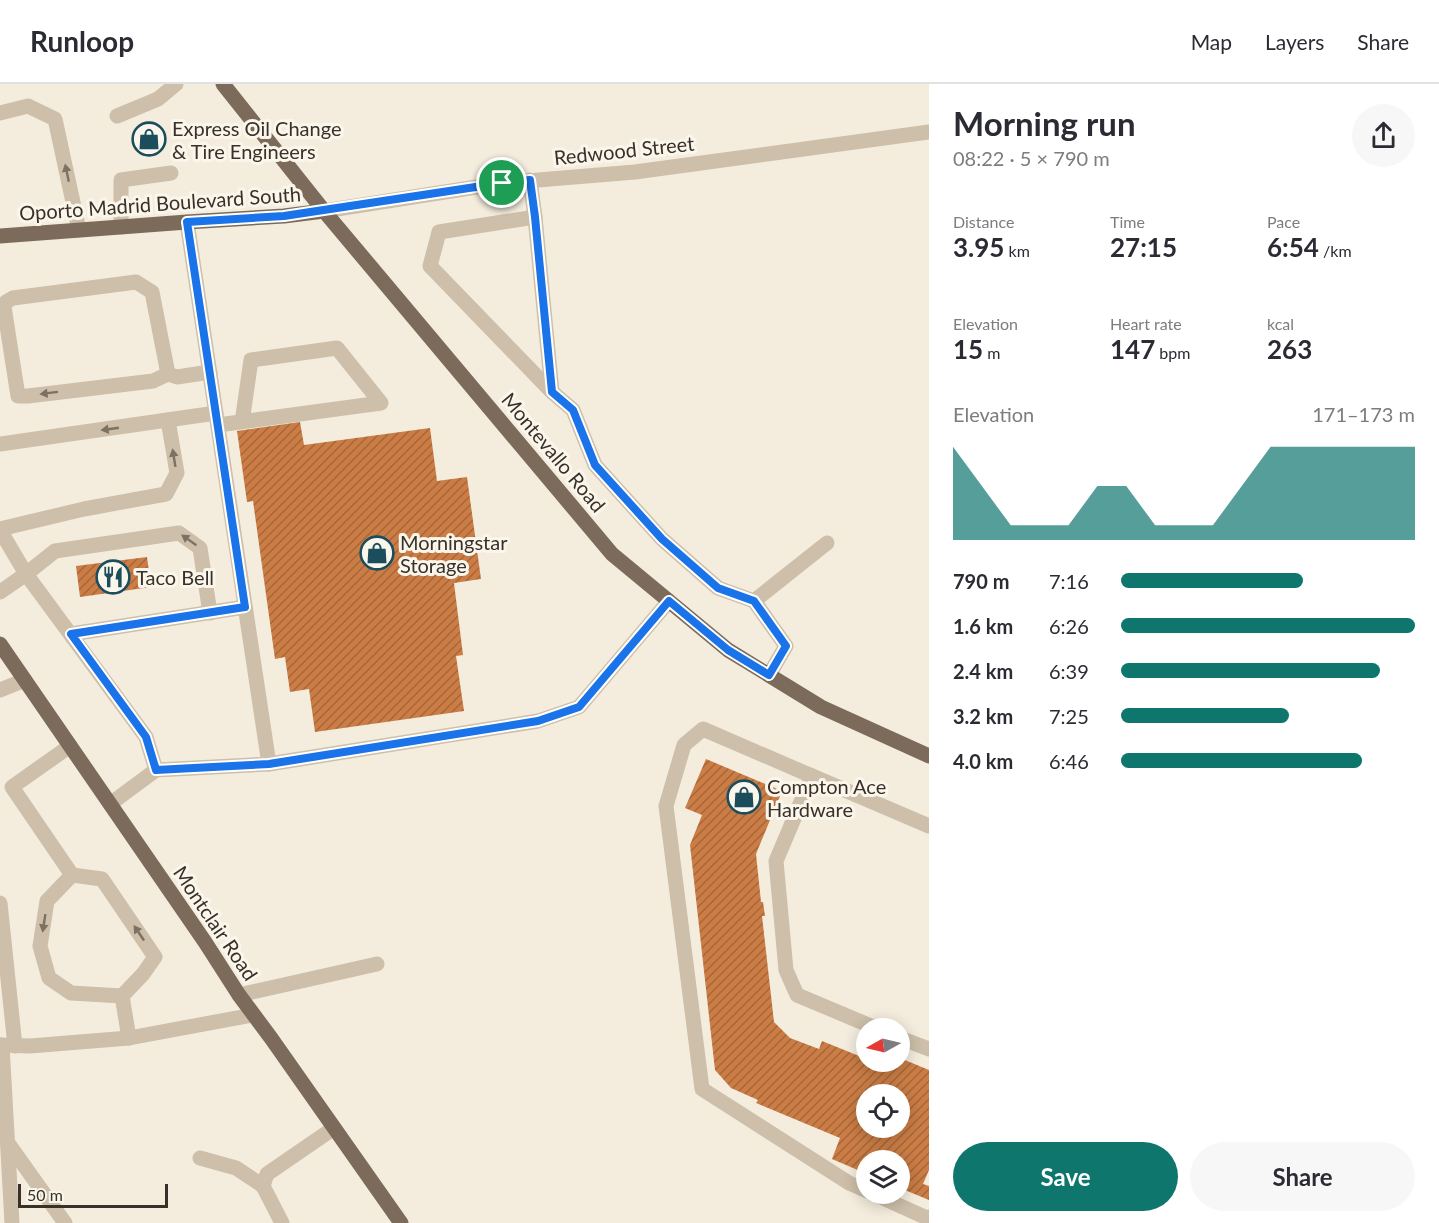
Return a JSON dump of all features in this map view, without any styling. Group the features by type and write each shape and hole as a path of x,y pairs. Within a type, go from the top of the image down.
{"main road":[{"name":"Montevallo Road","path":"223,84 324,211 612,554 728,650 822,707 929,756"},
{"name":"Oporto Madrid Boulevard South","path":"0,236 284,216 324,211"},
{"name":"Montclair Road","path":"0,644 239,995 401,1223"}],"street":[{"path":"117,116 159,99 176,84"},
{"path":"0,113 28,105 55,119 79,230"},
{"name":"Redwood Street","path":"324,211 502,183 635,172 929,132"},
{"path":"121,227 121,180 171,173"},
{"path":"530,180 552,392"},
{"path":"535,217 439,232 430,266 552,392 573,410 595,465 662,539 718,588 754,601 786,646 769,675"},
{"path":"187,222 269,764"},
{"path":"168,374 152,292 136,282 13,298 6,302 4,307 18,396 153,381 168,374 177,377 210,372"},
{"path":"0,444 168,420 217,419 242,422 381,402 337,348 251,360 242,422"},
{"path":"156,770 146,737 26,574 0,529 84,509 166,494 177,473 168,420"},
{"path":"0,592 55,551 178,533 200,548 210,613"},
{"path":"754,601 827,543"},
{"path":"110,804 156,770 269,764 538,721 579,707 669,601"},
{"path":"71,634 245,607"},
{"path":"0,690 24,680"},
{"path":"856,1186 702,1089 666,806 684,745 703,729 929,826"},
{"path":"70,746 6,792 72,875 102,879 155,957 143,974 122,996 71,993 49,978 40,946 47,901 72,875"},
{"path":"812,777 776,861 786,970 797,995 856,1020"},
{"path":"0,903 8,1143 4,1160 12,1223"},
{"path":"239,995 376,964"},
{"path":"122,996 129,1038"},
{"path":"6,1046 129,1038 253,1015"},
{"path":"910,1042 929,1050"},
{"path":"263,1186 267,1174 334,1128"},
{"path":"8,1143 65,1223"},
{"path":"200,1158 236,1168 263,1186 282,1223"},
{"path":"896,1204 929,1217"}],"building":[{"path":"300,422 304,445 430,428 437,481 467,477 481,579 454,583 463,655 456,656 464,711 315,732 309,689 290,692 285,657 275,659 253,501 247,502 237,431"},
{"name":"Taco Bell","path":"147,557 151,587 80,597 76,566"},
{"path":"706,759 782,791 756,854 761,902 763,902 765,916 762,916 774,1022 790,1038 819,1049 822,1041 856,1055 856,1072 910,1072 910,1062 929,1070 929,1170 923,1184 929,1186 929,1200 910,1192 910,1150 856,1150 856,1169 832,1159 840,1138 756,1103 758,1100 731,1088 715,1070 690,845 702,815 685,808"}],"place":[{"name":"Express Oil Change & Tire Engineers","path":"149,139"},
{"name":"Morningstar Storage","path":"377,553"},
{"name":"Taco Bell","path":"113,577"},
{"name":"Compton Ace Hardware","path":"744,797"}],"route":[{"path":"530,180 552,392 573,410 595,465 662,539 718,588 754,601 786,646 769,675 728,650 669,601 579,707 538,721 269,764 156,770 146,737 71,634 245,607 187,222 284,216 502,183 530,180"}]}
